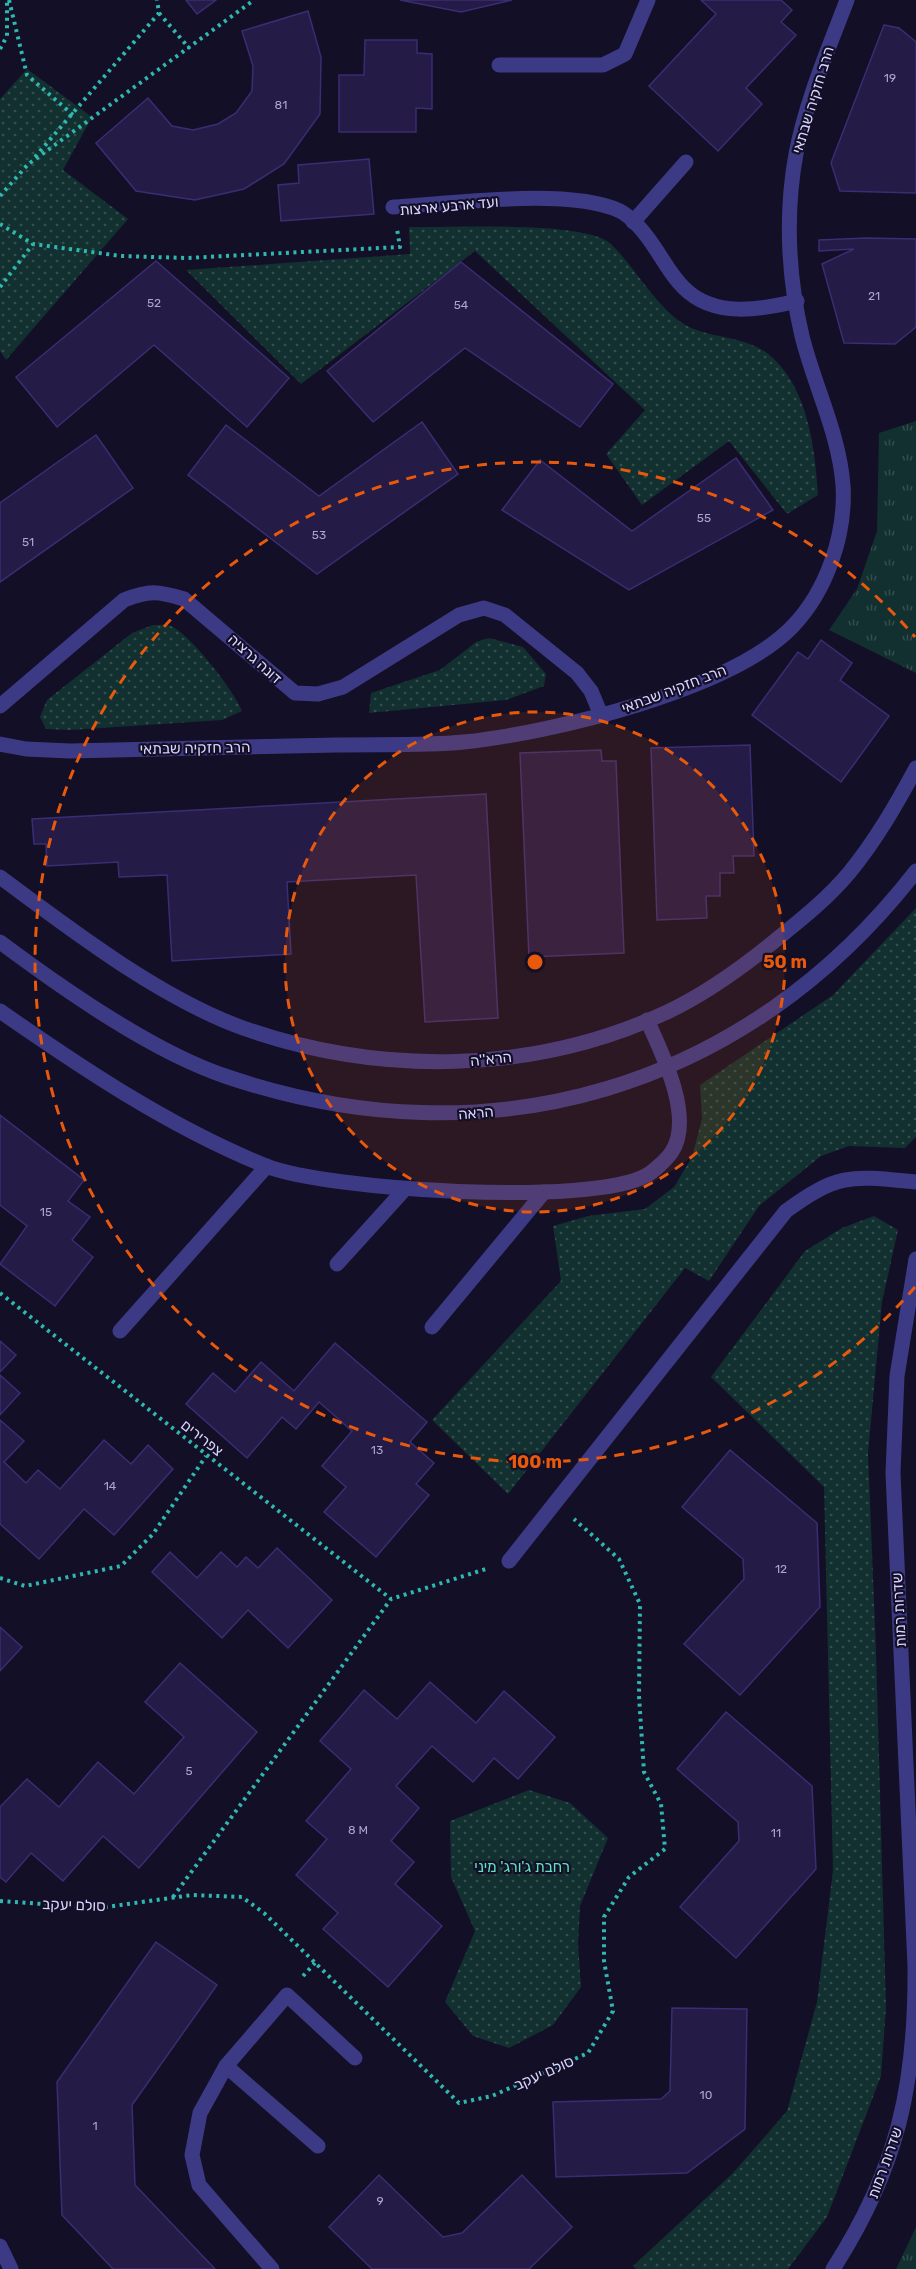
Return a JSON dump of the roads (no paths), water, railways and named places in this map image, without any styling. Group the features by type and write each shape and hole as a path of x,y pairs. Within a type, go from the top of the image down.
{"street":[{"path":"499,65 603,65 625,54 648,0"},
{"name":"הרב חזקיה שבתאי","path":"0,744 26,749 70,751 463,742 520,733 640,704 714,676 763,650 792,627 818,593 833,558 840,525 843,489 840,457 802,334 796,301 789,228 796,151 847,0"},
{"path":"633,222 686,162"},
{"name":"ועד ארבע ארצות","path":"393,207 559,198 621,212 645,233 684,289 708,302 737,311 766,309 796,301"},
{"name":"דונה גרציה","path":"0,706 124,600 146,591 164,592 184,598 295,693 318,694 343,687 459,615 484,608 505,615 577,673 591,691 601,715"},
{"name":"הרא''ה","path":"0,877 111,955 208,1013 244,1028 351,1056 448,1063 522,1056 572,1046 666,1013 731,976 818,905 848,875 881,832 916,768"},
{"name":"הראה","path":"0,942 136,1032 185,1060 227,1077 343,1107 448,1115 541,1106 586,1095 687,1060 759,1019 853,944 887,909 916,871"},
{"path":"0,1011 150,1111 267,1166 301,1177 405,1189 544,1192 615,1185 647,1175 671,1153 679,1130 678,1106 668,1067 647,1020"},
{"path":"120,1331 267,1166"},
{"path":"509,1562 786,1211 813,1191 840,1179 870,1177 916,1182"},
{"path":"338,1264 405,1189"},
{"path":"432,1327 544,1192"},
{"name":"שדרות רמות","path":"833,2269 869,2208 888,2161 903,2114 912,2068 916,2018 915,1966 893,1473 897,1376 916,1259"},
{"path":"272,2269 199,2185 192,2154 200,2113 226,2066 287,1995 355,2058"},
{"path":"226,2066 318,2146"},
{"path":"0,2246 11,2269"}],"park label":[{"name":"רחבת ג'ורג' מיני","path":"522,1867"}]}
